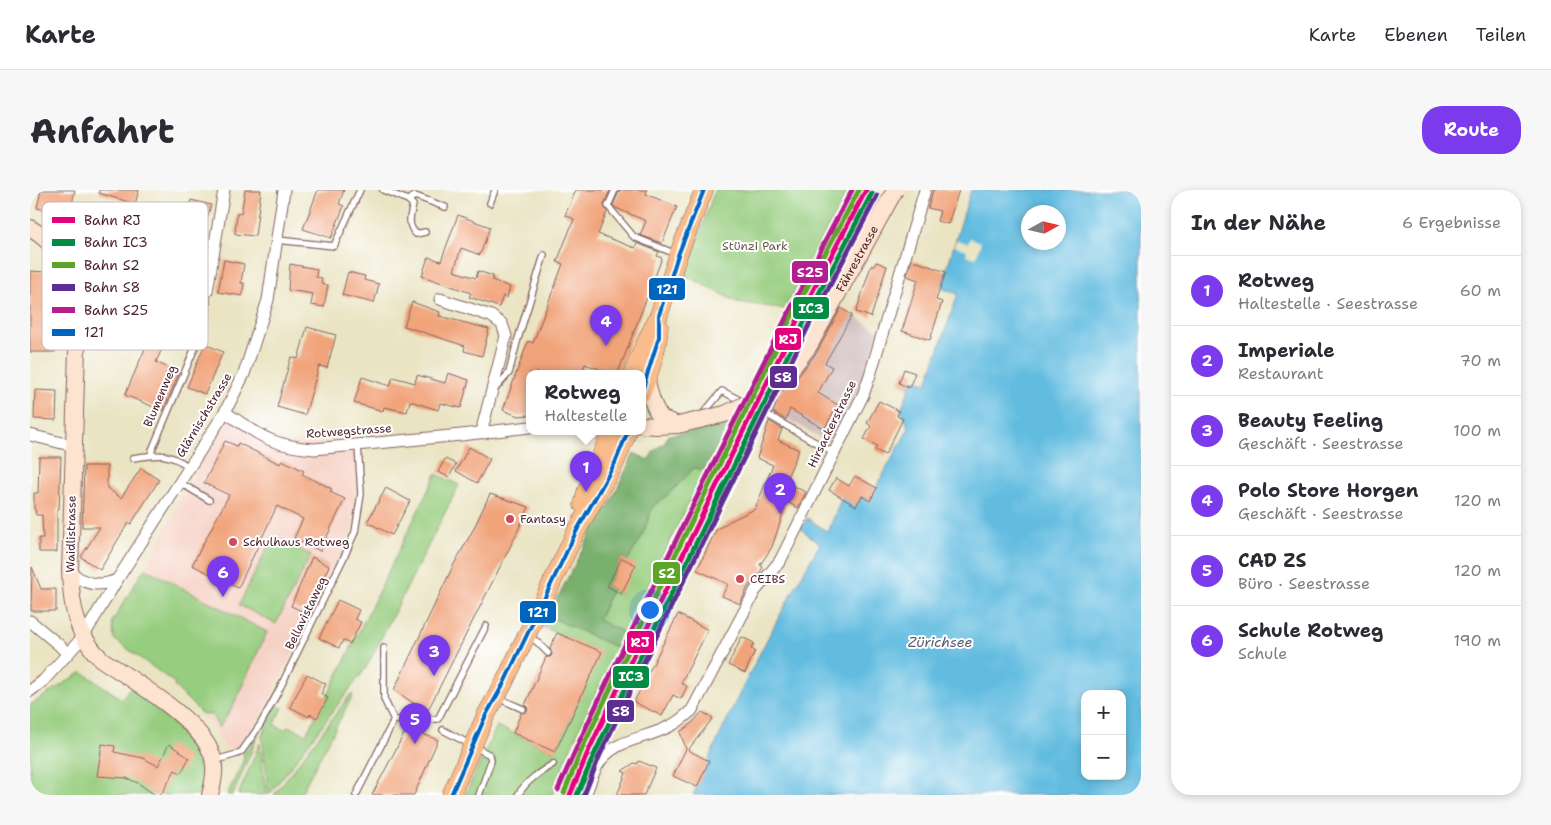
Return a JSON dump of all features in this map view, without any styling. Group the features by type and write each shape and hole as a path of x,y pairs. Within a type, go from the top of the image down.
{"main road":[{"path":"642,370 644,346 659,315 678,255 704,190"},
{"name":"Fährestrasse","path":"646,425 681,427 725,414 752,401 785,377 809,346 895,190"},
{"name":"Waidlistrasse","path":"30,228 42,237"},
{"name":"Waidlistrasse","path":"77,350 70,570 73,608 83,637 93,652 189,722 197,730 210,750 213,761 214,778 210,795"},
{"path":"646,388 663,418 681,427"},
{"path":"576,532 586,492 610,435"},
{"path":"450,795 472,745 576,532 615,463 626,435"}],"street":[{"name":"Blumenweg","path":"208,285 224,190"},
{"name":"Glärnischstrasse","path":"30,691 43,681 83,637 117,580 225,412 244,374 268,300 284,190"},
{"name":"Hirsackerstrasse","path":"586,795 598,766 612,749 624,742 669,727 681,720 692,710 755,591 780,562 863,394 926,190"},
{"path":"440,299 491,316 502,324 506,336 483,425 485,433"},
{"name":"Rotwegstrasse","path":"225,412 260,436 293,448 314,449 526,428"},
{"path":"30,435 66,444 74,444"},
{"path":"70,570 76,578 90,583 108,584 117,580"},
{"path":"30,620 68,654"}],"lane":[{"path":"277,240 334,246 360,190"},
{"path":"383,190 408,200 413,205 409,218 410,228 416,234 425,232"},
{"path":"490,203 495,190"},
{"path":"615,190 608,206 634,237 678,255"},
{"path":"408,200 415,196 445,207"},
{"path":"491,394 509,373 544,255"},
{"name":"Blumenweg","path":"151,455 194,350"},
{"path":"681,427 706,410 722,391 834,453"},
{"name":"Bellavistaweg","path":"213,761 242,751 260,725 341,563 355,532 362,494 358,445"},
{"path":"133,458 168,455 189,467"},
{"path":"179,482 209,500"},
{"path":"394,720 438,720 486,626"},
{"path":"526,636 536,641 548,653"},
{"path":"384,648 384,699 394,720"},
{"path":"496,698 523,709"},
{"path":"356,795 394,720"},
{"path":"443,730 490,755 491,761 479,795"},
{"path":"518,795 538,774 554,764"}],"shaded area":[{"path":"835,303 878,331 866,374 833,445 764,405 789,376"},
{"path":"225,412 274,442 356,445 358,488 353,526 342,551 269,701 255,725 239,746 233,750 228,749 222,743 203,715 164,675 114,639 112,622 153,555"}],"green space":[{"name":"Stünzi Park","path":"715,190 848,190 785,309 737,302 685,275"},
{"path":"729,422 705,470 694,468 670,493 653,506 641,539 627,561 622,558 607,586 612,589 598,620 625,633 618,648 548,616 602,512 609,506 634,453 648,460 655,450 665,442 668,435 698,431"},
{"path":"694,468 705,470 625,633 598,621 612,589 620,594 627,561 641,539 653,506 670,493"},
{"path":"436,474 459,485 366,668 269,795 262,736 269,718 276,706 283,708 274,724 285,730 288,726 306,734 330,691"},
{"path":"273,536 311,555 276,624 239,605"},
{"path":"146,569 267,632 233,706 219,728 211,714 203,715 174,686 175,683 114,639 112,622 142,572"},
{"path":"548,616 618,648 570,749 552,795 465,795 497,726 555,752 601,652 543,627"},
{"path":"82,672 122,699 130,687 193,738 205,765 206,780 202,795 30,795 30,705"},
{"path":"351,694 353,695 300,795 274,795"},
{"path":"259,733 233,795 227,795 243,761 244,753"},
{"path":"260,743 266,795 238,795"}],"water":[{"name":"Zürichsee","path":"971,190 1141,190 1141,795 693,795 753,667 820,544 801,529 807,518 828,532 842,497 856,506 862,496 869,500 909,428 901,410 913,379 927,383 958,294 941,288"}],"pier":[{"path":"970,238 981,242 976,258 966,255 967,250 954,246 956,240 968,243"}],"building":[{"path":"41,190 75,190 72,202 42,202 42,209 37,208"},
{"path":"99,190 139,190 136,202 128,202 99,193"},
{"path":"245,190 261,190 255,236 235,234 237,213 241,214"},
{"path":"318,190 344,190 339,204 344,206 331,238 303,229"},
{"path":"576,190 610,190 604,205 607,212 598,234 635,248 637,243 659,252 657,256 662,258 619,370 602,370 585,364 583,370 526,370 526,415 518,416 503,410 528,341 533,343 563,264 557,262 574,219 565,215"},
{"path":"620,190 647,190 646,194 677,207 662,243 640,235 646,221 613,205"},
{"path":"933,190 959,190 948,224 937,221 940,211 928,208"},
{"path":"208,204 211,205 208,215"},
{"path":"458,215 490,227 480,255 461,248 454,271 476,278 478,271 493,276 492,280 510,287 507,298 503,296 499,307 469,297 471,293 422,276 428,257 441,261"},
{"path":"224,260 244,264 241,283 244,283 242,296 218,292"},
{"path":"912,260 946,272 936,300 942,302 930,340 902,331 918,280 907,276"},
{"path":"876,262 887,266 871,317 856,312 871,266 874,266"},
{"path":"290,264 317,269 316,277 322,278 321,284 328,285 324,307 311,305 313,294 288,290"},
{"path":"30,271 42,272 42,350 55,350 55,352 30,352"},
{"path":"348,272 365,276 364,280 379,284 374,303 342,295"},
{"path":"412,302 440,312 439,316 489,329 482,356 464,351 465,346 404,326"},
{"path":"841,308 852,315 825,363 832,367 818,393 838,405 824,429 790,409 786,420 773,412 777,402 775,400 778,394 793,383 817,352"},
{"path":"307,327 336,335 327,368 319,366 305,415 277,407 291,357 298,359"},
{"path":"208,345 223,352 205,394 187,387 202,350 208,350"},
{"path":"144,350 161,351 156,362 179,373 163,411 125,395"},
{"path":"904,369 915,373 909,388 899,383"},
{"path":"448,373 469,380 461,408 440,403 438,410 410,401 407,412 384,407 383,411 354,403 362,377 390,386 393,377 415,383 417,375 445,383"},
{"path":"35,390 57,391 56,420 34,419"},
{"path":"879,401 899,411 897,416 903,419 885,455 875,450 877,446 864,439 871,426 867,423"},
{"path":"769,421 782,429 778,440 799,450 785,482 806,492 798,508 787,502 772,547 760,565 763,567 748,587 740,604 722,596 728,584 697,570 716,530 755,509 773,465 757,458"},
{"path":"225,441 237,446 238,443 280,464 282,460 304,471 302,474 332,489 330,492 345,499 320,551 294,538 303,519 277,506 238,588 192,565 229,495 204,483"},
{"path":"469,447 490,459 477,483 456,471"},
{"path":"39,457 61,457 59,509 57,509 57,552 39,552 39,538 43,538 42,515 36,515 34,493 38,493"},
{"path":"445,459 456,464 449,477 438,472"},
{"path":"84,466 107,466 107,488 121,498 141,468 159,480 131,524 129,523 125,528 100,570 81,557 100,527 82,527"},
{"path":"855,476 877,488 870,501 862,496 856,506 829,490 836,478 849,486"},
{"path":"386,488 410,501 392,535 367,522"},
{"path":"490,494 529,507 427,712 394,690 453,566"},
{"path":"312,557 329,566 313,600 310,599 304,612 291,606"},
{"path":"622,558 636,565 621,594 607,586"},
{"path":"32,567 41,589 56,589 56,611 31,611"},
{"path":"338,600 359,610 355,619 361,622 350,644 343,640 339,648 319,638"},
{"path":"678,614 708,630 681,683 687,686 681,699 673,695 662,716 634,702"},
{"path":"557,633 602,652 555,752 513,733 521,713 527,711 528,708 525,705 546,657 552,655 550,648"},
{"path":"742,637 754,643 751,649 755,651 745,673 728,665"},
{"path":"307,674 326,684 321,694 328,698 317,718 310,714 309,717 290,707"},
{"path":"702,712 713,718 688,750 709,761 697,787 673,776 686,749 680,732"},
{"path":"407,728 438,740 414,795 372,795"},
{"path":"102,744 115,746 114,752 143,758 158,766 169,744 189,758 181,773 175,770 161,795 155,795 138,783 126,778 97,776"},
{"path":"639,761 656,768 644,795 617,795 626,773 622,771 634,763 637,764"}],"rail line":[{"name":"S25","path":"558,790 602,693 700,491 852,190"},
{"name":"S2","path":"564,793 582,749 623,662 793,314 859,190"},
{"name":"RJ","path":"570,795 629,665 799,317 866,190"},
{"name":"IC3","path":"577,795 635,668 805,320 872,193"},
{"name":"S8","path":"584,795 599,757 640,670 810,323 877,196"}],"transit line":[{"name":"121","path":"646,378 659,337 659,315 678,255 704,190"},
{"name":"121","path":"451,795 486,715 504,683 576,532 615,463 626,435"}],"place":[{"name":"Polo Store Horgen","path":"606,346"},
{"name":"Rotweg","path":"586,492"},
{"name":"Imperiale","path":"780,514"},
{"name":"Fantasy","path":"510,519"},
{"name":"Schulhaus Rotweg","path":"233,542"},
{"name":"CEIBS","path":"740,579"},
{"name":"Schule Rotweg","path":"223,597"},
{"name":"Beauty Feeling","path":"434,676"},
{"name":"CAD ZS","path":"415,744"}]}
